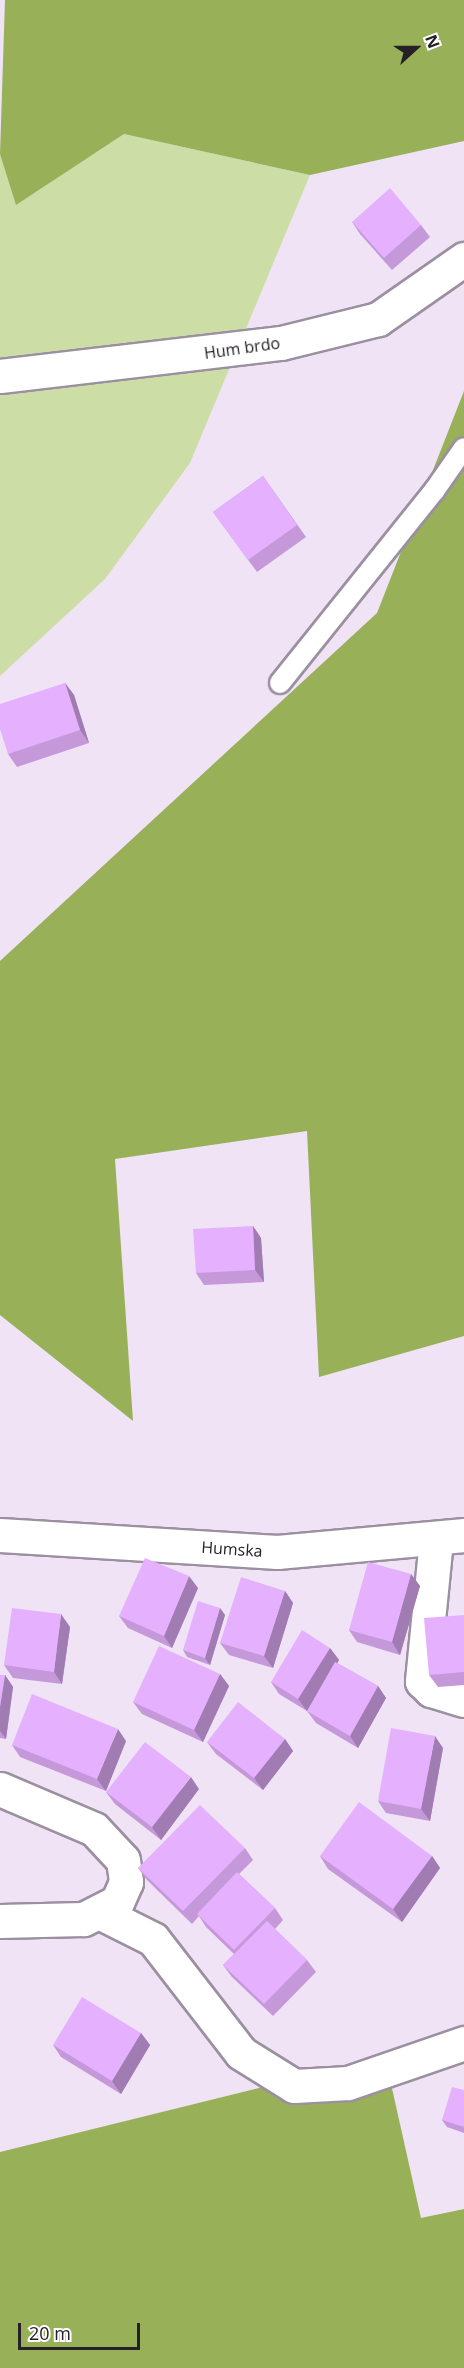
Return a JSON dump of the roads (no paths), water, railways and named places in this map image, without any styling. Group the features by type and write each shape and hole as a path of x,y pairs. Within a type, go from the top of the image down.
{"street":[{"name":"Hum brdo","path":"0,376 281,343 378,319 464,260"},
{"name":"Humska","path":"0,1535 277,1552 450,1537"},
{"path":"450,1537 422,1681 431,1690 464,1700"},
{"path":"0,1789 94,1829 123,1860 126,1882 117,1902 101,1913 83,1919 0,1921"},
{"path":"101,1913 153,1939 240,2053 294,2086 348,2083 464,2043"}],"lane":[{"path":"280,683 434,491 464,448"}]}
